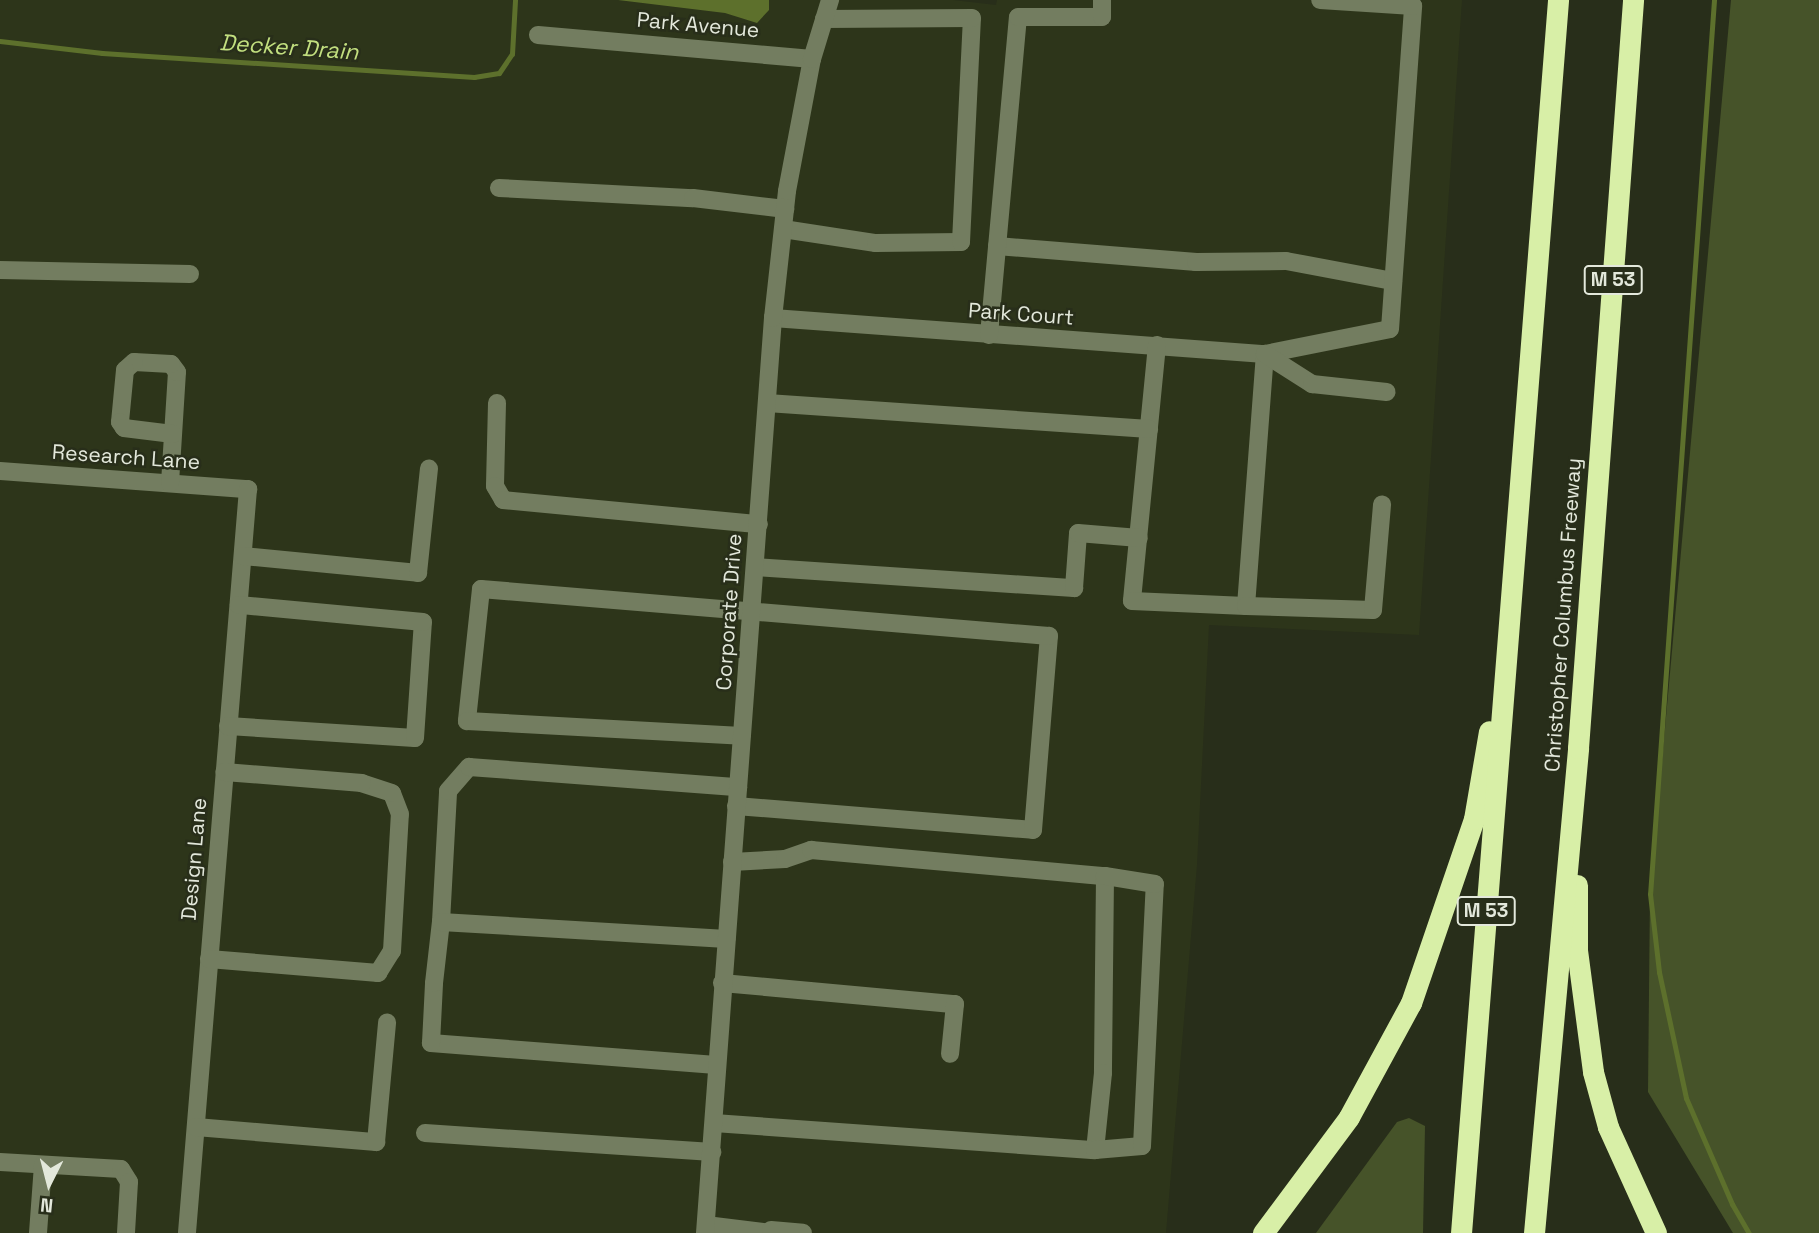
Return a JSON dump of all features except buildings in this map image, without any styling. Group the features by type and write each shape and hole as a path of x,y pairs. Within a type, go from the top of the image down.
{"highway":[{"name":"M 53","path":"1461,1233 1559,0"},
{"name":"Christopher Columbus Freeway","path":"1534,1233 1578,748 1633,0"},
{"path":"1263,1233 1366,1091 1410,1003 1435,942 1474,819 1514,589"},
{"path":"1578,748 1577,950 1583,1012 1608,1127 1656,1233"}],"street":[{"name":"Corporate Drive","path":"706,1229 773,318 785,209 812,59 830,0"},
{"path":"989,335 1018,17 1101,18 1102,0"},
{"path":"1265,354 1390,329 1412,6 1320,0"},
{"path":"783,229 876,243 961,242 972,18 824,19"},
{"name":"Park Avenue","path":"538,35 812,59"},
{"path":"499,188 693,198 785,209"},
{"path":"997,246 1196,262 1286,261 1393,281"},
{"path":"0,270 190,274"},
{"name":"Park Court","path":"773,318 1265,354"},
{"path":"1157,345 1132,601 1373,610 1382,504"},
{"path":"1265,354 1312,384 1387,392"},
{"path":"1246,606 1265,354"},
{"path":"170,483 177,372 171,364 134,362 125,370 120,422 124,428 173,435"},
{"path":"497,403 495,486 503,500 759,524"},
{"path":"767,403 1149,429"},
{"path":"243,556 418,573 429,469"},
{"name":"Research Lane","path":"0,471 248,489"},
{"name":"Design Lane","path":"187,1233 248,489"},
{"path":"755,567 1074,588 1078,533 1139,538"},
{"path":"736,806 1033,830 1049,636 752,614 481,589 470,660 467,721 742,736"},
{"path":"228,726 415,738 423,622 239,605"},
{"path":"716,1065 431,1043 448,791 469,766 738,787"},
{"path":"209,959 379,973 392,951 400,814 392,793 362,783 224,772"},
{"path":"714,1123 1095,1150 1142,1146 1155,884 811,850 785,859 732,862"},
{"path":"1095,1150 1103,1073 1105,877"},
{"path":"441,922 726,939"},
{"path":"722,983 955,1004 950,1054"},
{"path":"196,1127 376,1142 387,1023"},
{"path":"425,1133 712,1152"},
{"path":"0,1162 121,1169 129,1182 126,1233"},
{"path":"38,1233 43,1165"},
{"path":"706,1229 803,1233"}],"shaded area":[{"path":"0,0 953,0 996,5 997,0 1462,0 1419,635 1209,625 1197,865 1166,1233 0,1233"},
{"path":"618,0 769,0 769,10 757,23 725,13"},
{"path":"1731,0 1819,0 1819,1233 1733,1233 1648,1092 1650,894"},
{"path":"1409,1118 1425,1126 1423,1233 1316,1233 1397,1122"}],"waterway":[{"name":"Decker Drain","path":"0,41 102,53 474,77 499,73 512,54 515,0"},
{"path":"1714,0 1650,894 1659,972 1686,1098 1732,1204 1749,1233"}]}
